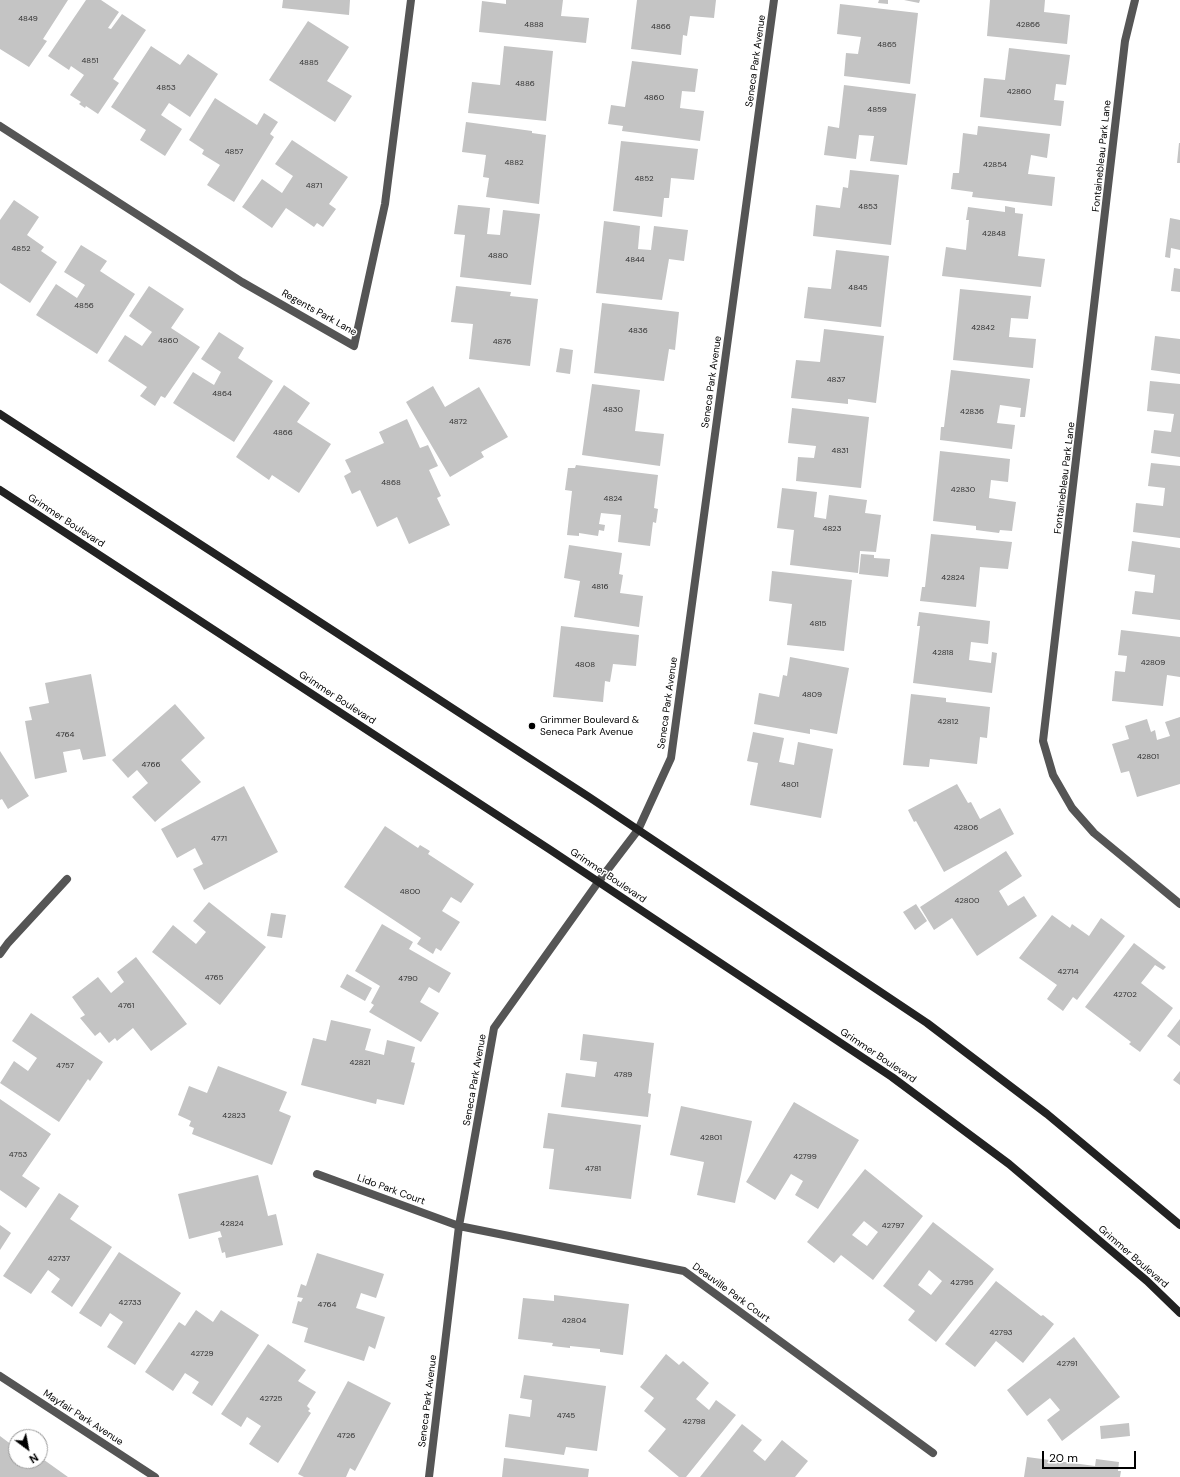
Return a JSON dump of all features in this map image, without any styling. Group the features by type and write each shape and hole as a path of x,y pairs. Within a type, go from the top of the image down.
{"main road":[{"path":"0,414 638,830 927,1023 1047,1114 1180,1225"},
{"name":"Grimmer Boulevard","path":"0,490 599,881 892,1077 1009,1164 1147,1281 1180,1313"}],"street":[{"name":"Regents Park Lane","path":"0,126 242,282 354,346 384,204 411,0"},
{"name":"Seneca Park Avenue","path":"429,1477 459,1226 494,1028 599,881 638,830 671,758 774,0"},
{"name":"Fontainebleau Park Lane","path":"1135,0 1125,41 1043,741 1053,775 1072,808 1094,833 1180,904"},
{"path":"0,954 8,943 67,879"},
{"name":"Lido Park Court","path":"317,1174 459,1226"},
{"name":"Deauville Park Court","path":"459,1226 684,1271 933,1453"},
{"name":"Mayfair Park Avenue","path":"0,1376 155,1477"}],"building":[{"path":"0,0 68,0 43,39 47,41 29,67 0,49"},
{"path":"86,0 101,0 119,12 108,28 111,29 122,14 146,30 113,79 119,83 98,114 86,106 85,108 79,104 81,102 70,95 84,75 71,66 69,70 48,56"},
{"path":"283,0 350,0 349,15 282,8"},
{"path":"506,0 563,0 561,16 589,18 586,43 479,32 482,1 506,4"},
{"path":"637,0 716,0 714,18 690,16 687,36 683,35 681,55 631,49"},
{"path":"879,0 888,0 888,4 878,3"},
{"path":"904,0 920,0 919,3"},
{"path":"990,0 1045,0 1044,12 1070,15 1067,44 987,36"},
{"path":"840,4 918,13 910,84 844,76 846,53 858,54 861,37 837,34"},
{"path":"308,21 349,47 327,81 352,96 335,122 269,80"},
{"path":"151,46 180,65 188,54 218,74 190,117 169,103 161,115 182,129 165,156 140,140 146,130 111,107"},
{"path":"504,46 553,51 546,121 468,113 472,82 500,85"},
{"path":"1009,48 1070,55 1066,85 1056,84 1054,100 1064,101 1061,126 980,117 984,78 1005,80"},
{"path":"632,61 698,69 695,92 682,91 680,108 704,111 700,141 622,131 623,126 608,124 611,105 625,107"},
{"path":"844,85 916,94 907,165 870,161 874,136 859,135 856,159 824,155 828,126 839,128"},
{"path":"215,98 257,125 264,113 278,122 270,134 274,137 234,202 207,185 220,165 202,154 204,150 189,140"},
{"path":"466,122 532,131 532,133 546,135 539,204 486,197 489,178 483,177 486,155 462,152"},
{"path":"978,126 1050,134 1047,158 1031,155 1028,174 1055,177 1052,206 972,197 973,192 951,189 953,173 959,173 963,133 977,135"},
{"path":"292,140 348,177 329,204 336,209 323,227 317,223 314,227 286,208 272,228 242,207 262,179 282,193 293,176 275,164"},
{"path":"621,141 698,149 694,180 671,178 669,198 664,198 662,217 613,211"},
{"path":"1179,143 1180,163 1177,163"},
{"path":"850,170 899,175 891,245 813,236 816,205 840,208 843,187 848,188"},
{"path":"14,200 39,217 27,235 44,247 41,251 57,262 30,303 0,283 0,220"},
{"path":"458,205 490,208 487,234 500,235 503,210 540,214 531,285 460,277 465,235 454,234"},
{"path":"1005,206 1015,208 1015,213 1023,214 1018,256 1045,259 1041,287 942,276 946,247 966,250 969,220 966,220 968,207 1005,212"},
{"path":"1170,218 1180,220 1180,250 1171,248 1170,258 1165,257"},
{"path":"604,221 640,226 638,249 651,250 654,226 688,230 684,261 669,259 662,300 596,293"},
{"path":"81,245 107,261 100,271 135,294 97,354 36,315 56,284 77,298 85,285 64,272"},
{"path":"836,250 889,256 881,327 804,318 808,287 831,289"},
{"path":"1174,268 1180,269 1180,292 1171,291"},
{"path":"149,286 184,309 171,328 200,347 165,398 161,396 155,406 140,396 147,387 108,361 125,335 142,346 152,332 129,316"},
{"path":"456,286 511,292 510,296 538,299 530,366 469,359 473,324 451,322"},
{"path":"960,289 1031,296 1028,319 1011,318 1009,337 1036,339 1033,368 953,360"},
{"path":"602,303 679,312 675,350 669,349 664,381 594,373"},
{"path":"824,329 884,336 876,403 848,399 848,404 791,398 796,360 820,362"},
{"path":"219,332 244,348 238,358 273,381 234,442 173,403 193,372 214,385 221,372 201,359"},
{"path":"1155,336 1180,339 1180,374 1151,370"},
{"path":"560,348 573,350 570,374 556,372"},
{"path":"951,370 1030,379 1025,417 1020,417 1021,408 1000,405 997,423 1015,425 1012,449 940,440 941,427 944,427"},
{"path":"1150,381 1180,384 1180,457 1151,453 1154,430 1171,432 1174,414 1147,411"},
{"path":"592,384 640,390 635,431 664,434 660,466 582,455"},
{"path":"284,385 310,403 297,422 331,444 299,493 272,475 269,480 236,457"},
{"path":"433,386 445,407 479,387 508,437 481,452 484,457 450,477 406,402"},
{"path":"792,408 869,417 861,488 796,481 798,457 814,458 816,446 788,443"},
{"path":"407,419 420,448 428,445 438,466 429,470 441,496 437,498 450,525 409,544 397,517 377,527 360,490 352,494 344,476 351,472 345,460 384,443 379,432"},
{"path":"940,451 1010,459 1008,482 991,480 989,498 1016,502 1012,531 1000,530 999,533 976,530 976,526 933,521"},
{"path":"1151,463 1180,466 1180,538 1133,532 1136,503 1163,506 1165,488 1148,486"},
{"path":"576,465 658,475 654,508 658,509 656,523 653,522 650,546 618,542 621,515 601,513 599,524 605,525 604,531 599,530 598,536 579,533 579,536 567,535 572,491 565,490 568,468 575,468"},
{"path":"782,488 817,492 814,517 826,519 829,495 867,500 865,513 881,515 876,552 860,551 858,573 790,565 794,530 777,528"},
{"path":"931,534 1012,542 1008,569 980,567 976,607 920,601 922,587 925,587"},
{"path":"1132,541 1180,548 1180,620 1132,614 1135,591 1153,593 1155,575 1128,571"},
{"path":"569,545 622,553 619,574 623,575 620,593 643,596 639,627 574,617 580,581 564,578"},
{"path":"861,554 874,555 874,558 890,559 888,577 859,574"},
{"path":"772,571 852,580 844,651 787,645 792,604 769,601"},
{"path":"919,612 990,621 988,644 971,642 969,660 991,663 992,652 997,653 992,693 913,683 920,626 917,626"},
{"path":"561,626 639,635 636,666 613,664 610,682 605,681 603,702 553,697"},
{"path":"1121,630 1180,637 1180,677 1167,675 1163,706 1112,701 1115,671 1125,672 1127,656 1118,655"},
{"path":"790,657 849,668 837,734 810,729 810,734 754,724 759,693 779,697 783,675 787,676"},
{"path":"91,674 106,756 83,760 80,749 63,752 67,772 35,779 25,721 32,720 29,707 49,703 45,683"},
{"path":"911,694 946,698 946,702 990,707 987,738 980,737 977,764 930,759 929,767 903,765"},
{"path":"175,704 205,738 181,760 201,782 155,822 132,797 148,783 137,770 128,778 112,760"},
{"path":"1180,717 1180,784 1137,797 1129,771 1121,773 1112,744 1129,739 1125,726 1147,719 1151,732 1155,730 1157,740 1170,736 1165,722"},
{"path":"753,732 784,738 779,762 794,765 798,742 833,749 821,818 750,805 758,763 747,761"},
{"path":"0,751 29,796 8,809 2,799 0,800"},
{"path":"957,784 968,803 971,802 980,819 1000,808 1014,834 944,872 916,821 914,822 908,810"},
{"path":"244,786 278,852 204,890 193,869 203,864 195,848 177,858 161,829"},
{"path":"385,826 418,848 420,845 430,851 428,854 474,884 461,903 451,897 442,911 460,922 441,951 436,948 433,954 417,944 421,938 344,887"},
{"path":"1006,851 1022,876 999,891 1008,906 1024,896 1037,916 977,956 952,918 934,930 920,907"},
{"path":"209,902 266,947 220,1005 152,952 173,925 196,944 206,932 193,921"},
{"path":"916,904 927,921 915,930 903,912"},
{"path":"271,913 286,915 282,938 267,936"},
{"path":"1052,915 1070,928 1072,924 1089,936 1101,918 1125,936 1077,1000 1073,997 1063,1011 1047,999 1057,985 1019,958"},
{"path":"382,924 413,942 409,949 451,973 439,993 429,987 420,1002 439,1013 421,1042 369,1012 374,1005 371,1003 380,986 355,971"},
{"path":"1134,943 1166,967 1163,970 1155,965 1141,983 1173,1008 1140,1052 1129,1044 1131,1042 1085,1007"},
{"path":"136,957 187,1024 151,1051 133,1028 117,1041 115,1038 109,1043 100,1032 95,1036 80,1018 85,1015 72,997 98,977 111,993 124,982 117,972"},
{"path":"347,974 372,988 365,1001 340,987"},
{"path":"31,1013 103,1062 90,1081 88,1079 59,1122 0,1083 14,1061 28,1071 37,1058 12,1041"},
{"path":"1180,1019 1180,1046 1167,1036"},
{"path":"331,1020 371,1029 365,1050 384,1055 387,1040 415,1047 411,1062 415,1063 404,1105 377,1099 376,1104 301,1085 313,1038 326,1041"},
{"path":"583,1034 654,1043 648,1093 651,1094 648,1117 561,1107 566,1073 595,1077 597,1062 580,1060"},
{"path":"218,1066 287,1092 279,1111 291,1116 272,1165 192,1134 194,1128 189,1126 191,1121 178,1115 189,1086 207,1093"},
{"path":"1180,1071 1180,1085 1173,1080"},
{"path":"0,1099 51,1134 22,1176 40,1188 26,1208 0,1190"},
{"path":"794,1102 859,1140 818,1209 795,1195 803,1181 791,1174 775,1200 746,1182"},
{"path":"681,1106 752,1121 735,1203 697,1195 704,1162 670,1155"},
{"path":"548,1113 641,1125 631,1199 549,1189 554,1149 543,1148"},
{"path":"865,1169 923,1216 873,1280 841,1255 834,1263 807,1242","holes":["864,1221 878,1232 867,1246 852,1235"]},
{"path":"258,1175 268,1216 276,1214 283,1245 226,1258 225,1252 222,1253 218,1238 222,1237 220,1231 189,1239 178,1194"},
{"path":"59,1193 79,1206 70,1219 112,1247 72,1307 51,1292 60,1279 48,1270 31,1294 3,1276"},
{"path":"933,1222 994,1269 936,1342 908,1320 915,1311 883,1286","holes":["929,1270 942,1281 931,1295 918,1285"]},
{"path":"0,1225 11,1233 0,1250"},
{"path":"119,1252 181,1293 135,1365 107,1347 123,1322 110,1313 101,1327 79,1313"},
{"path":"317,1253 384,1274 376,1298 361,1293 356,1308 385,1317 375,1349 369,1346 364,1361 304,1342 308,1328 292,1323 298,1301 301,1302 303,1298 297,1297 301,1284 306,1286"},
{"path":"996,1281 1041,1316 1043,1315 1054,1324 1023,1363 996,1341 975,1367 945,1344"},
{"path":"554,1295 629,1304 623,1355 600,1352 600,1349 552,1346 553,1343 518,1339 523,1298 554,1301"},
{"path":"196,1310 213,1322 221,1310 259,1335 212,1406 192,1393 199,1382 185,1373 173,1391 145,1372 179,1322 185,1326"},
{"path":"1074,1337 1120,1397 1062,1441 1047,1420 1060,1410 1050,1398 1027,1416 1007,1390"},
{"path":"268,1344 306,1370 298,1381 316,1392 307,1406 310,1409 308,1411 311,1413 278,1463 249,1444 261,1426 247,1417 241,1427 221,1414"},
{"path":"666,1354 679,1365 683,1361 709,1383 696,1399 709,1410 716,1400 736,1415 686,1477 679,1477 648,1451 666,1429 644,1411 654,1398 640,1387"},
{"path":"524,1375 606,1386 597,1451 566,1447 564,1455 505,1447 509,1414 530,1417 532,1400 520,1398"},
{"path":"348,1381 391,1403 355,1471 350,1468 346,1477 304,1477 298,1474"},
{"path":"1129,1423 1130,1436 1101,1439 1100,1426"},
{"path":"742,1424 762,1440 753,1451 765,1461 782,1440 808,1461 795,1477 700,1477"},
{"path":"0,1436 8,1442 8,1469 48,1469 48,1463 68,1477 0,1477"},
{"path":"1027,1457 1095,1466 1096,1459 1119,1462 1118,1471 1121,1471 1120,1477 1024,1477"},
{"path":"504,1458 589,1469 588,1477 502,1477"}],"place":[{"name":"Grimmer Boulevard & Seneca Park Avenue","path":"532,726"}]}
